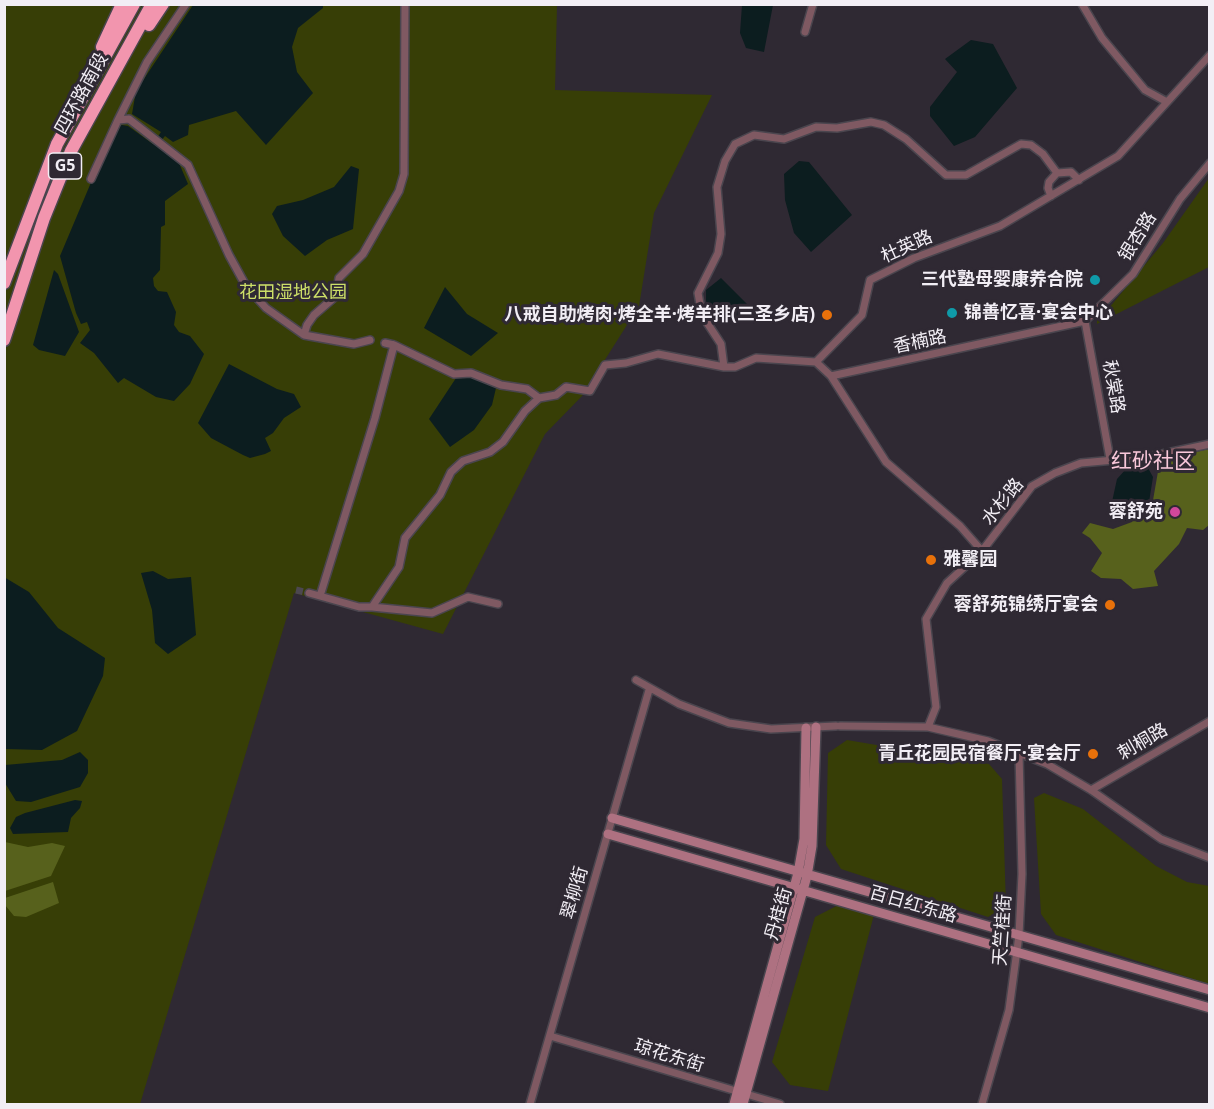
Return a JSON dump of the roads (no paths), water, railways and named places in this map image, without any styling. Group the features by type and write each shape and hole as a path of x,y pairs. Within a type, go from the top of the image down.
{"highway":[{"path":"84,91 122,4"},
{"name":"四环路南段","path":"4,283 57,144 84,91 134,4"},
{"name":"四环路南段","path":"4,340 44,218 71,151 152,4"},
{"path":"102,92 163,4"}],"street":[{"path":"91,179 147,62 186,4"},
{"path":"304,335 314,315 336,297 339,278 363,254 399,191 404,174 405,4"},
{"path":"805,32 813,4"},
{"path":"1082,4 1102,38 1145,90 1167,102"},
{"name":"杜英路","path":"816,362 862,315 870,280 914,258 1000,226 1118,156 1209,55"},
{"path":"118,120 129,119 159,140 188,165 229,255 246,286 266,308 304,335 354,344 370,340"},
{"path":"724,367 721,344 702,315 698,293 718,253 721,234 717,187 725,161 735,144 754,135 784,139 816,127 837,128 872,122 884,125 906,139 946,175 966,175 1021,144 1031,145 1043,154 1057,173"},
{"name":"银杏路","path":"1085,321 1133,274 1180,199 1209,163"},
{"path":"1052,196 1048,188 1049,182 1057,173 1071,172 1079,180"},
{"name":"香楠路","path":"831,376 1085,321"},
{"name":"秋棠路","path":"1085,321 1110,459"},
{"path":"385,343 394,345 454,374 471,373 501,385 527,389 539,398"},
{"path":"320,596 375,418 394,345"},
{"path":"372,607 399,567 405,538 440,495 451,472 463,461 490,452 503,442 525,411 539,398 556,394 566,387 590,391 605,365 626,363 658,354 724,367 735,367 756,358 816,362 831,376 886,462 960,526 982,551"},
{"name":"水杉路","path":"927,727 936,707 926,619 947,583 982,551 1032,486 1081,463 1148,457 1209,444"},
{"path":"309,593 359,607 432,613 468,597 498,604"},
{"path":"636,680 649,690 729,723 771,729 838,726 927,727 987,741 1047,764 1091,790 1161,838 1209,858"},
{"name":"翠柳街","path":"530,1104 649,690"},
{"name":"刺桐路","path":"1091,790 1209,721"},
{"name":"丹桂街","path":"734,1104 742,1097 798,889 812,846 811,728"},
{"name":"天竺桂街","path":"982,1104 1009,1010 1019,935 1022,874 1019,753"},
{"name":"百日红东路","path":"612,818 1209,990"},
{"name":"百日红东路","path":"608,834 1209,1008"},
{"name":"琼花东街","path":"550,1036 742,1097 780,1104"}],"tunnel":[{"path":"296,590 309,593"}],"place":[{"name":"三代塾母婴康养合院","path":"1095,280"},
{"name":"锦善忆喜·宴会中心","path":"952,313"},
{"name":"八戒自助烤肉·烤全羊·烤羊排(三圣乡店)","path":"827,315"},
{"name":"蓉舒苑","path":"1175,512"},
{"name":"雅馨园","path":"931,560"},
{"name":"蓉舒苑锦绣厅宴会","path":"1110,605"},
{"name":"青丘花园民宿餐厅·宴会厅","path":"1093,754"}],"district":[{"name":"红砂社区","path":"1153,462"}],"park label":[{"name":"花田湿地公园","path":"293,293"}]}
